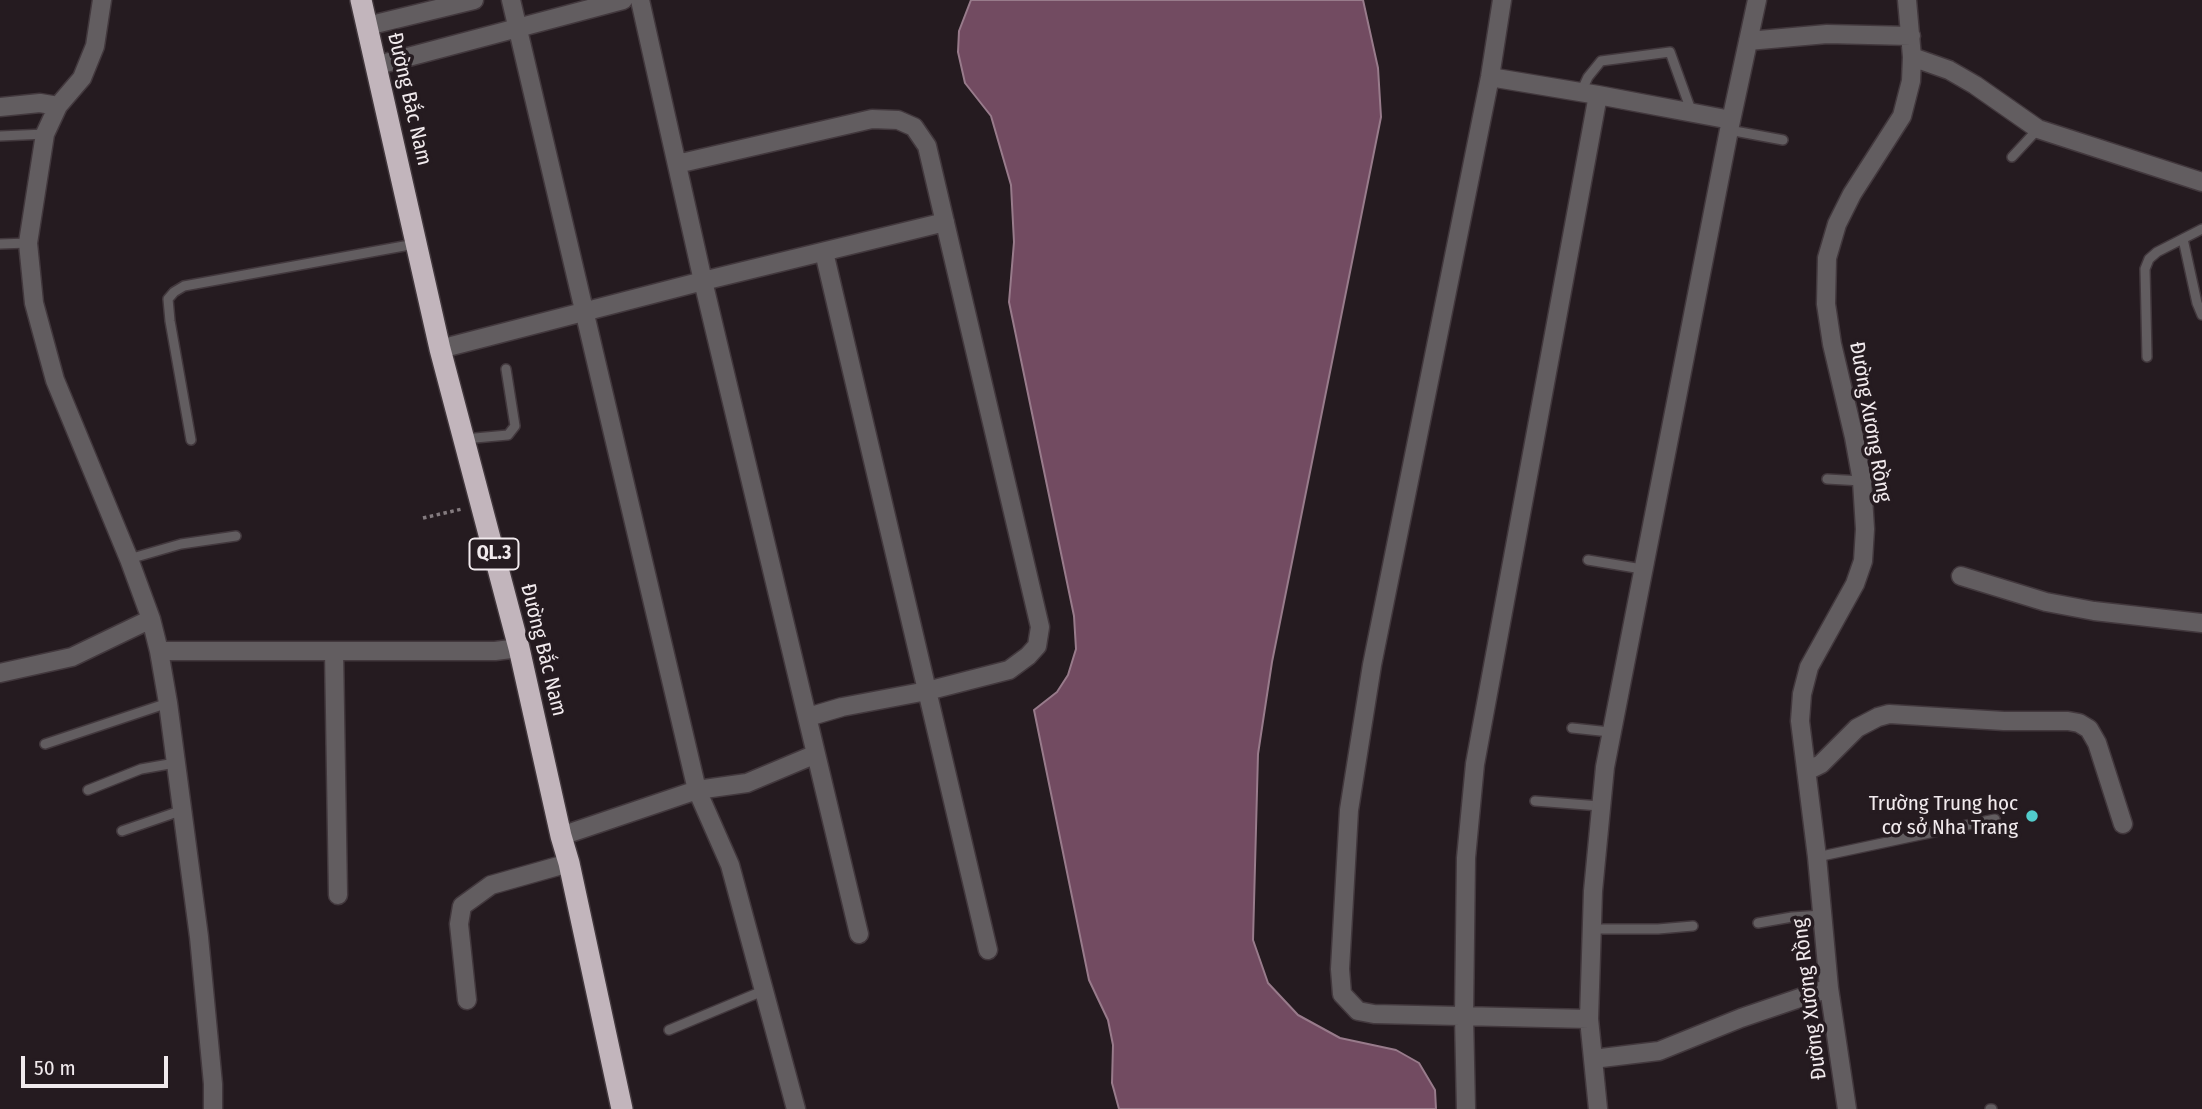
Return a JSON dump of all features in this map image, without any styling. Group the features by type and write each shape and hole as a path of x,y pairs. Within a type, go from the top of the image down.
{"highway":[{"name":"Đường Bắc Nam","path":"361,0 378,65 440,349 519,648 622,1109"}],"street":[{"path":"102,0 95,46 82,78 58,106 45,134 28,243 34,303 55,380 129,559 151,619 159,651 169,703 199,937 214,1109"},
{"path":"367,26 474,0"},
{"path":"511,0 698,790 730,865 795,1109"},
{"path":"378,65 624,0"},
{"path":"640,0 703,281 859,934"},
{"path":"1502,0 1490,77 1372,665 1349,810 1340,969 1342,994 1358,1011 1374,1014 1589,1019"},
{"path":"1598,1109 1589,1019 1593,891 1610,732 1756,0"},
{"name":"Đường Xương Rồng","path":"1847,1109 1829,988 1817,857 1800,721 1802,694 1809,667 1855,584 1863,561 1865,529 1862,481 1826,304 1827,258 1852,194 1902,116 1911,81 1908,0"},
{"path":"1748,41 1827,34 1911,36"},
{"path":"1912,57 1949,71 1975,85 2038,129 2202,182"},
{"path":"1490,77 1692,113 1730,125"},
{"path":"1466,1109 1466,858 1475,764 1590,93"},
{"path":"0,107 40,103 58,106"},
{"path":"677,164 872,119 898,120 914,127 927,146 1040,627 1037,646 1009,670 808,717"},
{"path":"440,349 945,222"},
{"path":"824,252 988,950"},
{"path":"1961,576 2046,602 2094,611 2202,623"},
{"path":"0,673 72,657 151,619"},
{"path":"159,651 495,651 519,648"},
{"path":"334,651 338,895"},
{"path":"1807,771 1821,764 1857,728 1878,716 1889,714 2004,721 2068,721 2089,729 2097,743 2123,824"},
{"path":"561,836 698,790 747,783 817,754"},
{"path":"467,1000 459,924 463,906 491,885 569,863"},
{"path":"1593,1059 1659,1051 1741,1018 1829,988"}],"lane":[{"path":"1590,93 1588,77 1601,61 1667,52 1673,57 1692,113"},
{"path":"1730,125 1783,140"},
{"path":"2012,157 2038,129"},
{"path":"0,136 45,134"},
{"path":"2147,357 2145,269 2149,259 2157,252 2202,229"},
{"path":"2183,239 2202,315"},
{"path":"0,244 28,243"},
{"path":"191,440 170,321 169,299 174,292 184,286 417,244"},
{"path":"464,439 508,435 515,426 506,369"},
{"path":"1827,479 1862,481"},
{"path":"129,559 181,544 236,536"},
{"path":"1588,560 1642,569"},
{"path":"45,744 169,703"},
{"path":"1572,728 1610,732"},
{"path":"88,790 141,769 175,763"},
{"path":"1535,801 1600,806"},
{"path":"122,831 183,810"},
{"path":"1817,857 1995,819"},
{"path":"1758,923 1822,915"},
{"path":"1592,929 1693,926"},
{"path":"669,1030 765,990"}],"path":[{"path":"424,518 481,504"}],"shaded area":[{"path":"971,0 1363,0 1378,68 1381,117 1272,662 1258,754 1253,940 1268,983 1298,1015 1340,1038 1396,1050 1419,1063 1435,1090 1436,1109 1119,1109 1112,1083 1113,1045 1108,1020 1089,980 1034,710 1057,692 1068,675 1076,649 1074,616 1009,302 1014,242 1011,185 991,116 965,83 958,52 959,31"}],"place":[{"name":"Trường Trung học cơ sở Nha Trang","path":"2032,816"}]}
